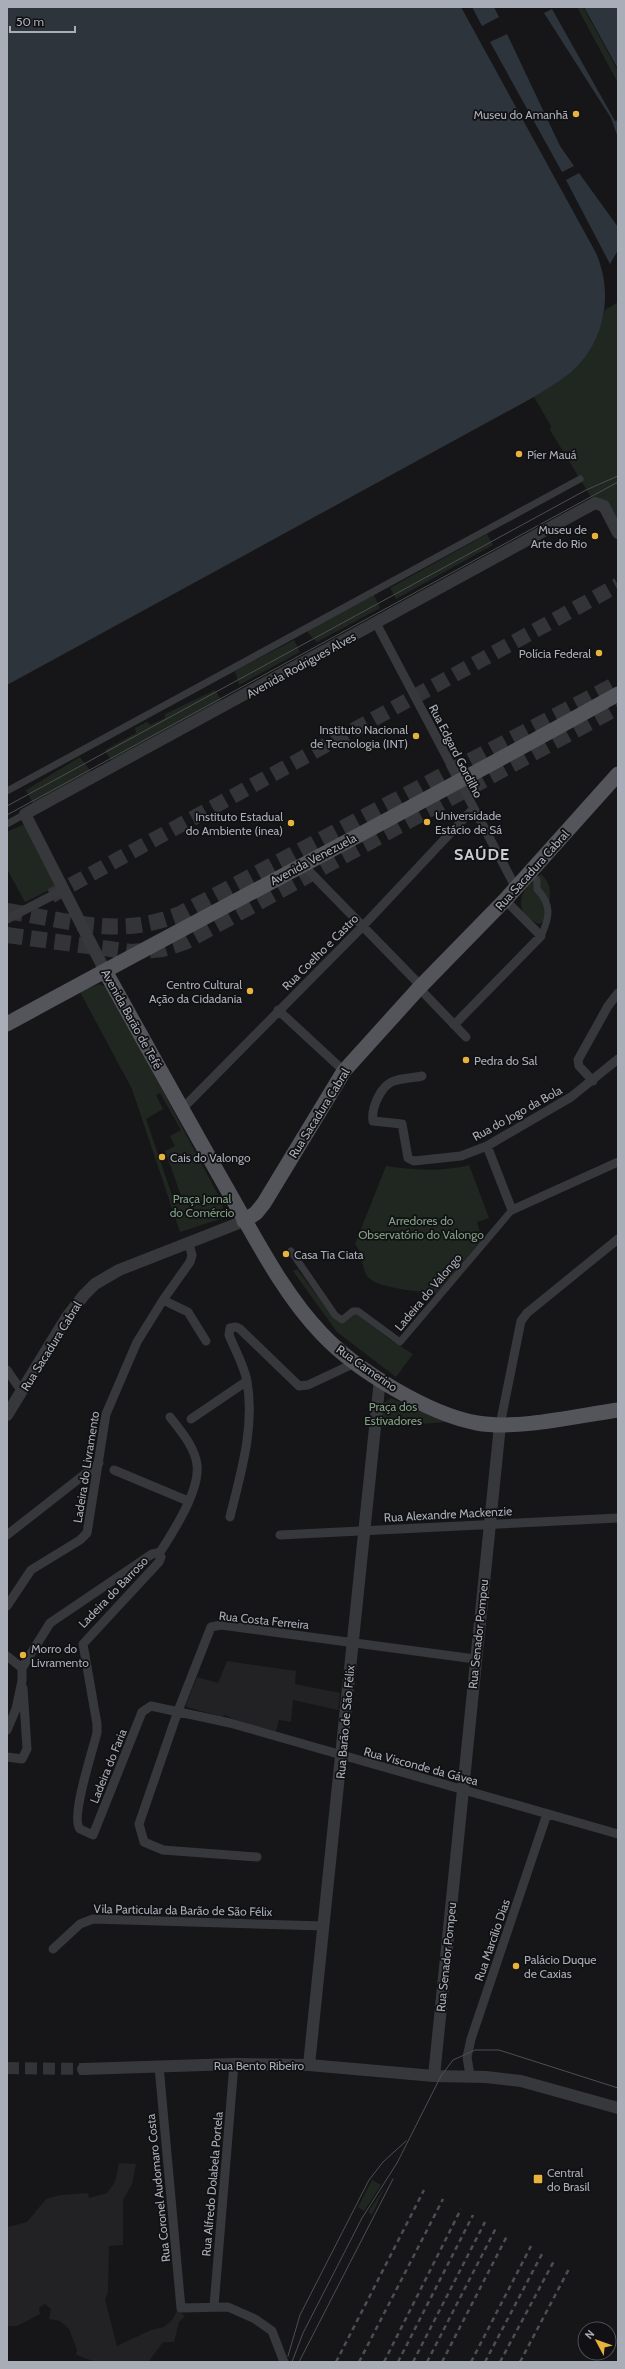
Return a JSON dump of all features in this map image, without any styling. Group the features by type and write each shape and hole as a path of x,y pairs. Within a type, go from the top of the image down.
{"main road":[{"name":"Avenida Venezuela","path":"7,1024 302,864 460,783 618,694"},
{"name":"Rua Sacadura Cabral","path":"244,1221 256,1213 264,1203 344,1071 420,987 530,873 618,774"},
{"name":"Avenida Barão de Tefé","path":"105,971 244,1221"},
{"name":"Rua Camerino","path":"244,1221 313,1325 331,1343 356,1362 407,1396 442,1412 475,1422 500,1424 618,1410"}],"street":[{"path":"7,791 580,479"},
{"name":"Avenida Rodrigues Alves","path":"7,824 595,503 604,506 618,534"},
{"name":"Rua Edgard Gordilho","path":"376,623 516,888"},
{"name":"Rua Coelho e Castro","path":"182,1109 362,926 473,809"},
{"name":"Avenida Barão de Tefé","path":"25,814 105,971"},
{"path":"302,864 466,1037"},
{"path":"454,1025 541,936 550,913 544,897 537,889 537,880 530,873"},
{"path":"7,919 63,890"},
{"path":"505,900 541,936"},
{"path":"593,1081 579,1066 578,1060 608,1006 618,992"},
{"path":"278,1010 344,1071"},
{"name":"Rua do Jogo da Bola","path":"422,1076 395,1080 390,1084 375,1105 373,1121 402,1124 408,1158 413,1161 460,1156 487,1146 571,1098 618,1059"},
{"path":"487,1146 512,1210 618,1162"},
{"name":"Ladeira do Valongo","path":"291,1251 335,1315 342,1320 353,1311 358,1311 400,1342 512,1210"},
{"name":"Rua Sacadura Cabral","path":"7,1414 67,1317 84,1295 95,1284 119,1270 189,1244 244,1221"},
{"name":"Rua Senador Pompeu","path":"434,2076 475,1659 491,1525 500,1424 521,1321 527,1313 618,1239"},
{"name":"Ladeira do Livramento","path":"7,1606 31,1570 80,1540 87,1533 99,1463 103,1426 114,1394 137,1342 163,1300 190,1262 192,1255 189,1244"},
{"path":"163,1300 188,1312 206,1341"},
{"path":"230,1517 244,1460 248,1434 247,1381 229,1335 230,1328 236,1327 240,1329 299,1386 308,1385 356,1362"},
{"path":"7,1370 22,1392"},
{"name":"Rua Barão de São Félix","path":"309,2064 342,1756 363,1530 380,1379"},
{"path":"191,1418 247,1381"},
{"path":"159,1554 188,1501 196,1475 197,1464 191,1448 170,1417"},
{"path":"7,1535 99,1463"},
{"path":"114,1470 188,1501"},
{"name":"Rua Alexandre Mackenzie","path":"280,1535 618,1518"},
{"name":"Ladeira do Barroso","path":"22,1668 45,1629 55,1618 152,1554 159,1554 161,1557 159,1562 82,1644 97,1728 82,1791 77,1824 80,1829 93,1835"},
{"name":"Rua Costa Ferreira","path":"257,1857 163,1850 144,1842 139,1824 208,1630 215,1625 475,1659"},
{"path":"7,1656 22,1668 22,1681 26,1706 27,1749 22,1759 7,1757"},
{"path":"7,1730 13,1718 22,1681"},
{"name":"Rua Visconde da Gávea","path":"147,1707 151,1706 178,1711 230,1723 618,1834"},
{"name":"Ladeira do Faria","path":"93,1835 142,1712 147,1707"},
{"name":"Rua Marcílio Dias","path":"470,2076 467,2057 471,2039 547,1814"},
{"name":"Vila Particular da Barão de São Félix","path":"53,1949 80,1924 93,1918 324,1926"},
{"name":"Rua Bento Ribeiro","path":"83,2069 234,2064 309,2064 434,2076 470,2076 521,2081 618,2108"},
{"name":"Rua Alfredo Dolabela Portela","path":"214,2306 234,2064"},
{"name":"Rua Coronel Audomaro Costa","path":"158,2066 181,2308 214,2306"},
{"path":"214,2306 228,2307 267,2326 272,2331 284,2362"}],"shaded area":[{"path":"7,7 461,7 596,253 604,285 605,301 603,317 598,333 582,361 570,373 534,397 7,685"},
{"path":"472,7 494,7 499,17 482,26"},
{"path":"584,7 618,7 618,69"},
{"path":"552,9 615,121 618,120 618,138 611,118 544,13"},
{"path":"507,34 560,146 574,166 562,172 490,42"},
{"path":"579,173 618,227 618,250 610,264 566,180"},
{"path":"227,1661 296,1671 295,1684 340,1693 338,1710 293,1700 291,1722 279,1720 276,1732 235,1720 225,1715 222,1717 187,1707 186,1705 197,1677 218,1683"},
{"path":"119,2163 136,2164 132,2184 123,2200 123,2245 109,2246 108,2292 105,2300 117,2346 151,2330 164,2327 173,2319 177,2310 185,2316 179,2322 174,2342 163,2342 149,2361 152,2362 96,2362 79,2356 76,2354 77,2350 69,2329 60,2321 49,2319 51,2309 45,2304 39,2308 40,2314 17,2326 7,2326 7,2227 27,2222 46,2199 61,2195 88,2193 89,2198 107,2193 115,2182"}],"green space":[{"path":"577,7 583,7 618,71 618,83"},
{"path":"618,302 618,541 550,430 551,426 534,397 560,379 580,361 594,340 605,310"},
{"path":"487,534 493,545 396,599 390,588"},
{"path":"374,595 380,608 317,642 308,633 308,628"},
{"path":"294,640 300,652 239,685 235,671"},
{"path":"215,690 223,702 112,762 105,750 136,733 135,728 147,722 150,725 165,718 165,714"},
{"path":"80,757 92,773 33,804 26,790"},
{"path":"27,823 57,886 25,902 7,869 7,832"},
{"path":"541,874 546,879 550,891 550,897 543,922 539,924 530,919 524,913 521,907 521,900 523,893 528,886"},
{"name":"Praça Jornal do Comércio","path":"99,984 108,988 223,1204 222,1216 217,1220 180,1232 132,1089 80,992","holes":["160,1093 181,1130 170,1136 175,1146 165,1151 183,1201 175,1204 146,1119 163,1109 156,1095"]},
{"name":"Arredores do Observatório do Valongo","path":"469,1165 489,1218 477,1222 482,1240 436,1294 389,1287 372,1280 367,1276 358,1248 355,1244 386,1166 428,1170 449,1169"},
{"path":"297,1269 327,1309 342,1324 352,1314 357,1314 389,1339 413,1354 396,1377 337,1332 293,1271"},
{"name":"Praça dos Estivadores","path":"391,1398 447,1422 379,1427 381,1405"},
{"path":"372,2180 381,2185 364,2211 358,2207"},
{"path":"385,2187 372,2215 368,2212"}],"tunnel":[{"path":"51,896 618,585"},
{"path":"7,911 99,926 136,925 162,920 180,914 618,683"},
{"path":"7,935 132,952 163,949 185,942 618,707"},
{"path":"7,2068 83,2069"}],"tram line":[{"path":"7,806 586,490 618,476"},
{"path":"7,815 618,482"},
{"path":"292,2362 303,2333 362,2218 397,2163 441,2076 453,2060 475,2050 499,2050 618,2088"},
{"path":"288,2356 300,2315 369,2180 383,2162 406,2141"},
{"path":"299,2362 393,2179"}],"railway":[{"path":"336,2362 424,2190"},
{"path":"359,2362 443,2199"},
{"path":"384,2362 461,2209"},
{"path":"398,2362 473,2215"},
{"path":"413,2362 485,2222"},
{"path":"427,2362 496,2228"},
{"path":"442,2362 508,2234"},
{"path":"471,2362 531,2246"},
{"path":"485,2362 543,2252"},
{"path":"500,2362 555,2259"},
{"path":"520,2362 570,2267"}],"place":[{"name":"Museu do Amanhã","path":"576,114"},
{"name":"Píer Mauá","path":"519,454"},
{"name":"Museu de Arte do Rio","path":"595,536"},
{"name":"Polícia Federal","path":"599,653"},
{"name":"Instituto Nacional de Tecnologia (INT)","path":"416,736"},
{"name":"Universidade Estácio de Sá","path":"427,822"},
{"name":"Instituto Estadual do Ambiente (inea)","path":"291,823"},
{"name":"Centro Cultural Ação da Cidadania","path":"250,991"},
{"name":"Pedra do Sal","path":"466,1060"},
{"name":"Cais do Valongo","path":"162,1157"},
{"name":"Casa Tia Ciata","path":"286,1254"},
{"name":"Morro do Livramento","path":"23,1655"},
{"name":"Palácio Duque de Caxias","path":"516,1966"},
{"name":"Central do Brasil","path":"538,2179"}],"district":[{"name":"SAÚDE","path":"482,854"}]}
